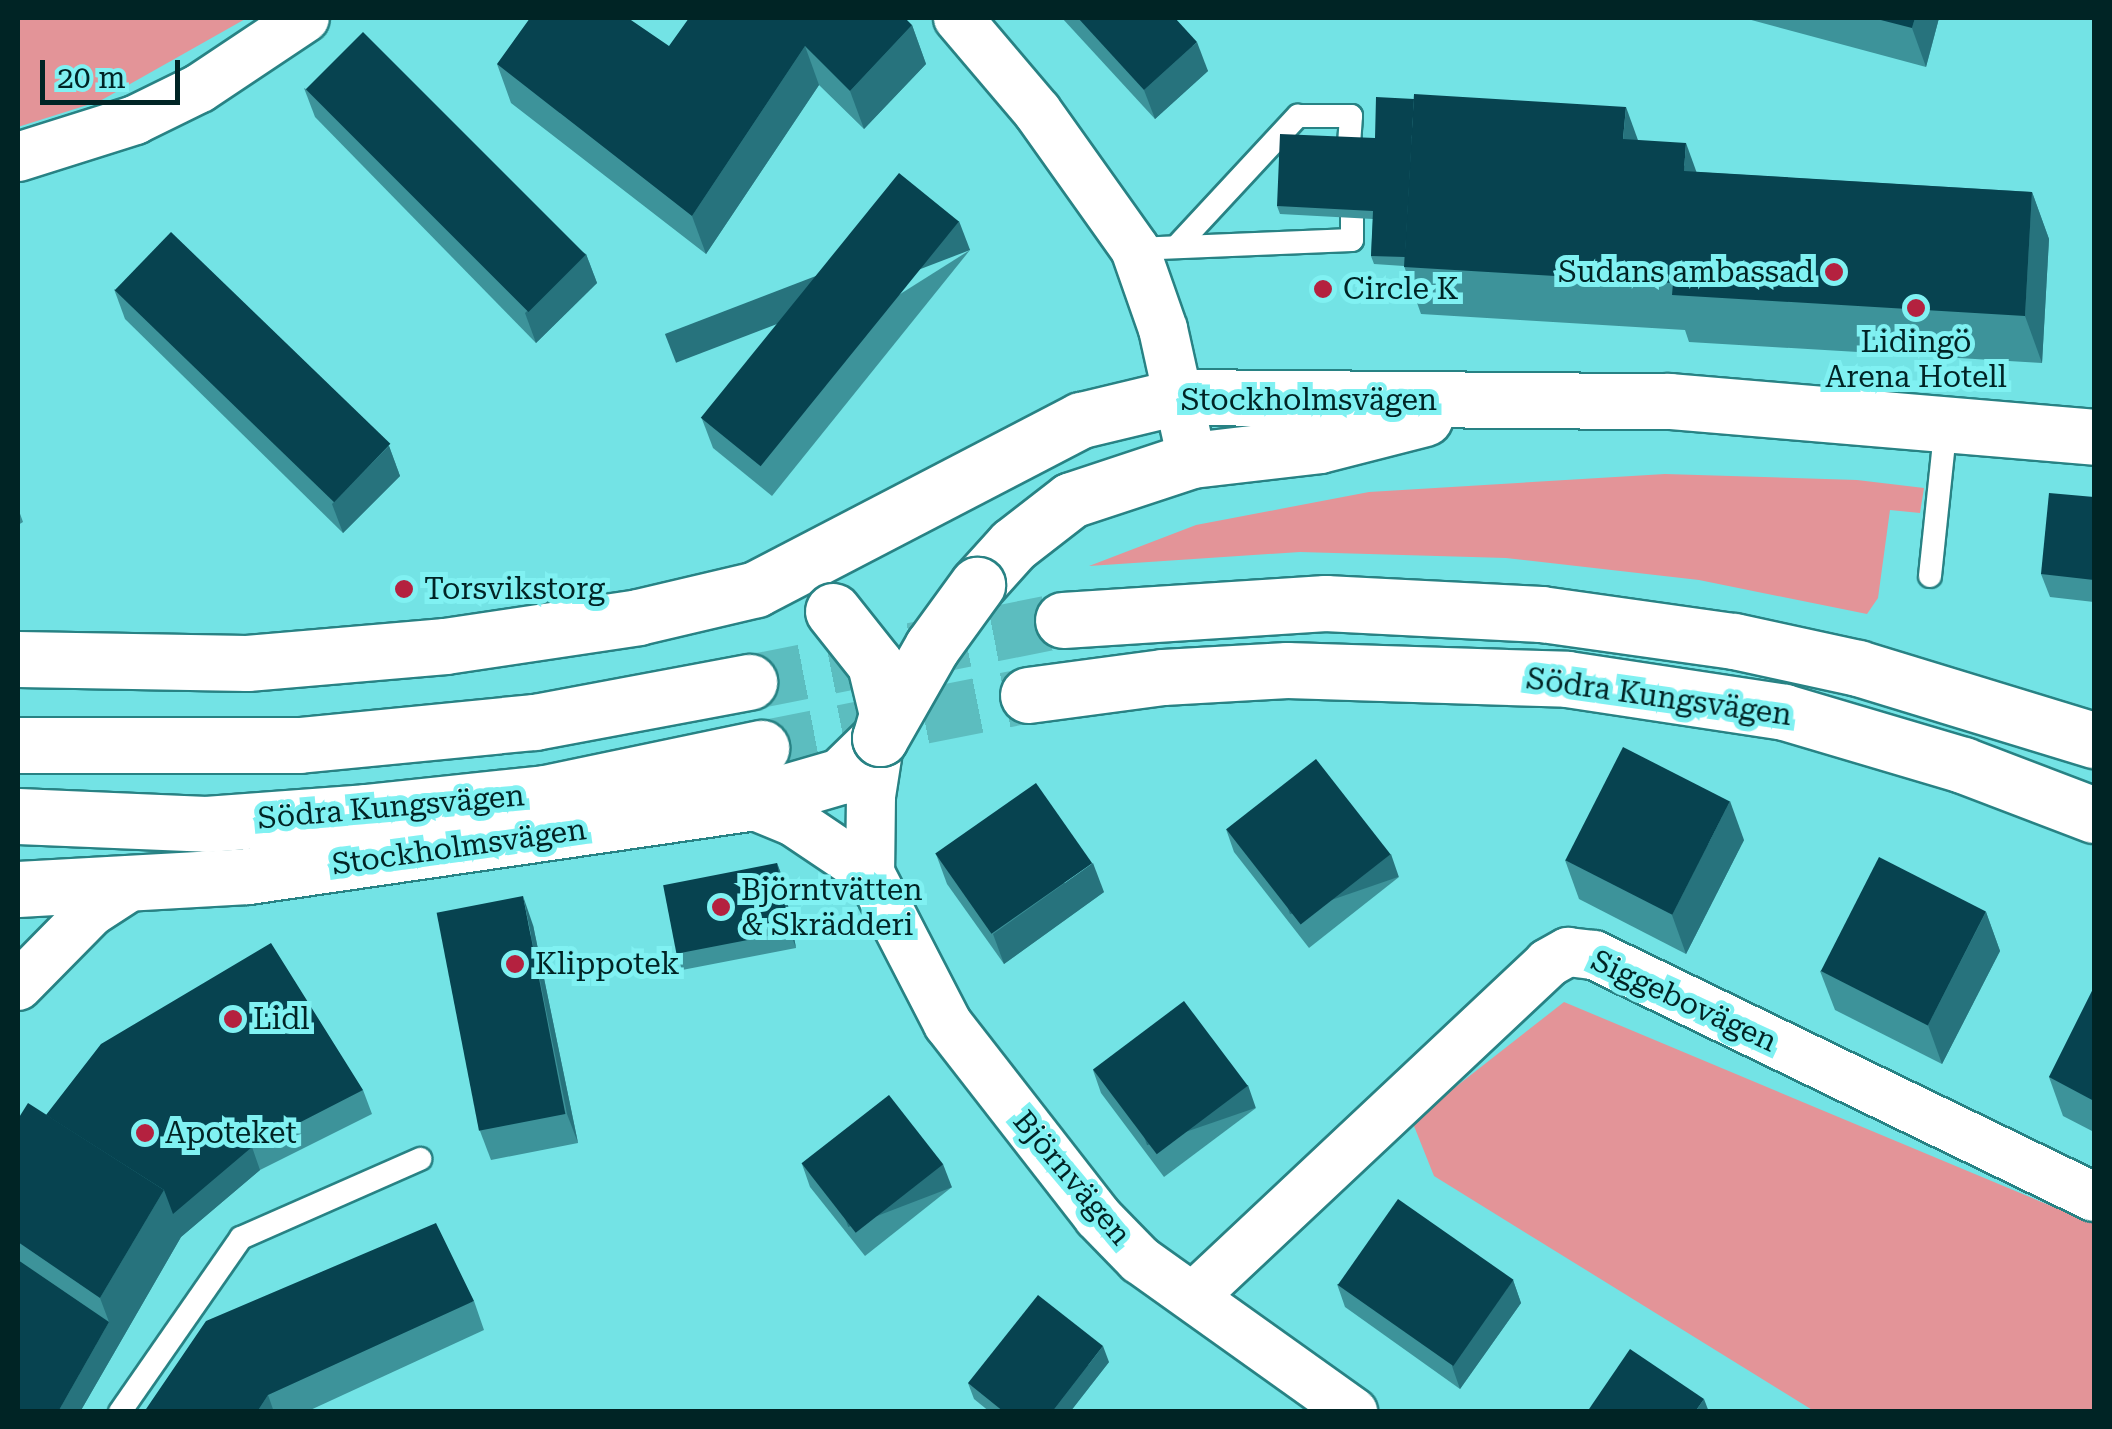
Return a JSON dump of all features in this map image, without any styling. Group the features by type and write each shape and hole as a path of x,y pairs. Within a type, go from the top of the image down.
{"street":[{"path":"18,157 135,120 200,88 304,18"},
{"path":"958,18 1156,247 1177,397 1192,460"},
{"name":"Stockholmsvägen","path":"18,659 247,663 445,646 638,617 756,589 1080,420 1177,397 1487,403 1669,400 1946,420 2094,437"},
{"name":"Stockholmsvägen","path":"18,890 134,884 399,858 806,791 874,751 932,647 977,585 1013,545 1071,500 1192,460 1319,444 1487,403"},
{"name":"Stockholmsvägen","path":"756,589 804,596 834,611 875,664 886,714 874,751"},
{"name":"Södra Kungsvägen","path":"1063,620 1325,603 1541,614 1734,641 1858,668 2094,740"},
{"name":"Södra Kungsvägen","path":"1028,696 1287,670 1567,678 1784,712 1962,765 2094,815"},
{"path":"18,746 299,744 534,722 749,682"},
{"name":"Södra Kungsvägen","path":"18,816 206,824 365,812 546,793 761,748"},
{"path":"870,873 874,751"},
{"name":"Björnvägen","path":"748,803 794,822 870,873 959,1039 1098,1217 1140,1260 1195,1295 1353,1412"},
{"path":"18,986 91,912 134,884"},
{"name":"Siggebovägen","path":"1195,1295 1548,963 1568,952 1594,954 2094,1197"}],"lane":[{"path":"1156,247 1298,116 1351,116 1350,146"},
{"path":"1156,247 1352,240 1352,218"},
{"path":"1930,576 1946,420"},
{"path":"120,1412 241,1238 420,1160"}],"shaded area":[{"path":"18,18 247,18 100,101 18,127"},
{"path":"1665,474 1857,480 1924,488 1920,513 1890,510 1878,598 1867,614 1699,580 1506,558 1300,552 1089,566 1196,525 1369,492"},
{"path":"1564,1002 2094,1224 2094,1411 1814,1411 1434,1176 1412,1121"}],"building":[{"path":"530,18 628,18 669,46 689,18 905,18 912,25 850,91 805,46 692,216 497,64"},
{"path":"1078,18 1175,18 1197,42 1144,90"},
{"path":"1873,18 1915,18 1912,28"},
{"path":"363,32 586,255 528,312 306,89"},
{"path":"1414,94 1626,107 1623,139 1686,143 1684,171 2032,192 2025,316 1672,295 1673,283 1404,267"},
{"path":"1376,97 1414,99 1405,257 1371,256 1373,211 1277,206 1280,134 1375,138"},
{"path":"899,173 959,221 761,466 701,418"},
{"path":"171,232 390,444 334,502 115,290"},
{"path":"2049,493 2094,497 2094,580 2041,574"},
{"path":"1623,747 1730,801 1672,915 1565,860"},
{"path":"1316,759 1390,854 1301,925 1226,829"},
{"path":"1036,783 1092,863 991,934 935,854"},
{"path":"1879,857 1986,911 1928,1026 1821,971"},
{"path":"777,863 790,932 676,954 663,885"},
{"path":"523,896 565,1114 479,1131 437,913"},
{"path":"271,943 363,1090 252,1147 173,1214 164,1190 46,1115 101,1044"},
{"path":"2094,987 2094,1101 2049,1077"},
{"path":"1184,1001 1248,1086 1157,1154 1093,1070"},
{"path":"889,1095 943,1164 856,1233 802,1163"},
{"path":"28,1103 164,1190 100,1298 18,1242 18,1119"},
{"path":"1398,1199 1514,1280 1453,1366 1338,1285"},
{"path":"436,1223 474,1301 268,1395 257,1412 144,1412 206,1321"},
{"path":"18,1260 109,1322 58,1412 18,1412"},
{"path":"1038,1295 1103,1346 1052,1412 1004,1412 968,1383"},
{"path":"1630,1349 1704,1399 1695,1412 1587,1412"}],"tunnel":[{"path":"749,682 1063,620"},
{"path":"761,748 1028,695"}],"place":[{"name":"Sudans ambassad","path":"1834,272"},
{"name":"Circle K","path":"1323,289"},
{"name":"Lidingö Arena Hotell","path":"1916,308"},
{"name":"Torsvikstorg","path":"404,589"},
{"name":"Björntvätten & Skrädderi","path":"721,907"},
{"name":"Klippotek","path":"515,964"},
{"name":"Lidl","path":"233,1019"},
{"name":"Apoteket","path":"145,1133"}]}
